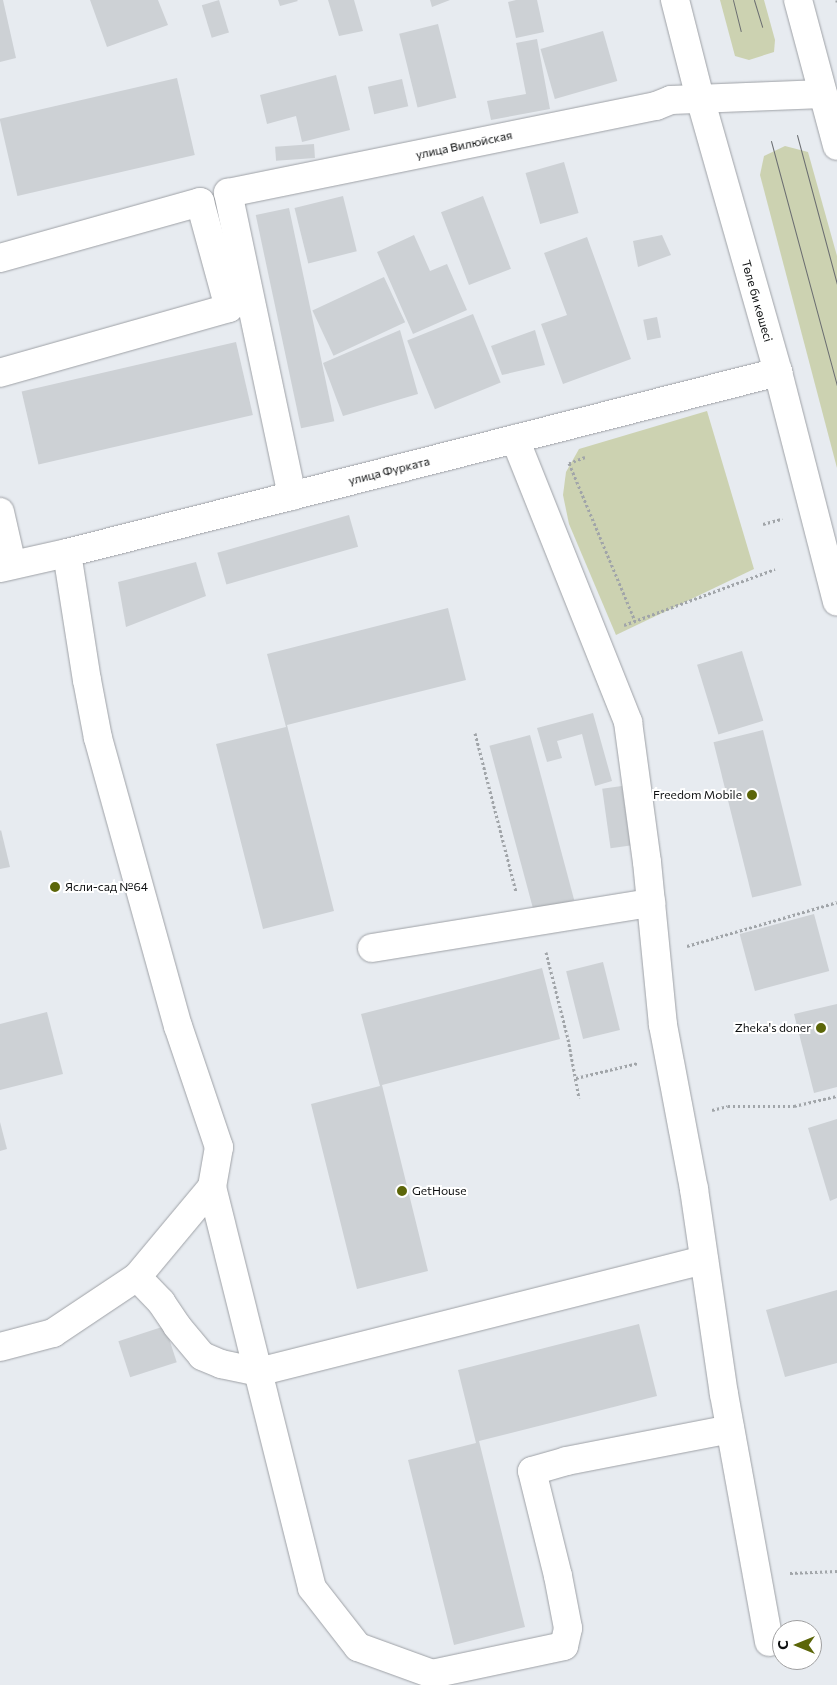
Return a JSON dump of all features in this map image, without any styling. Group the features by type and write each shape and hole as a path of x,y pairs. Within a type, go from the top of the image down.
{"street":[{"name":"Төле би көшесі","path":"675,0 700,98 778,372 837,602"},
{"path":"798,0 837,146"},
{"name":"улица Вилюйская","path":"292,496 228,193 656,106 670,100 823,94"},
{"path":"0,258 200,202 229,308 0,373"},
{"name":"улица Фурката","path":"6,566 68,553 778,372"},
{"path":"515,439 628,722 668,1056 704,1260 730,1429 770,1642"},
{"path":"0,512 6,566"},
{"path":"68,553 86,680 100,747 178,1026 219,1147 212,1187 312,1588 358,1647 432,1674 564,1646 568,1628 558,1576 532,1471 566,1461 730,1429"},
{"path":"372,948 651,903"},
{"path":"0,1347 53,1333 137,1277 212,1187"},
{"path":"137,1277 161,1302 176,1326 202,1356 221,1364 258,1372 704,1260"}],"path":[{"path":"587,456 569,464 635,621"},
{"path":"593,636 775,569"},
{"path":"656,956 837,902"},
{"path":"576,1078 668,1056"},
{"path":"680,1117 728,1106 794,1106 837,1096"},
{"path":"757,1574 837,1571"}],"green space":[{"path":"720,0 764,0 775,40 774,52 749,60 735,56"},
{"path":"785,146 808,152 837,256 837,468 760,175 764,156"},
{"path":"707,411 754,569 616,635 569,524 563,495 566,472 579,449"}],"building":[{"path":"0,0 3,0 16,58 0,62"},
{"path":"90,0 158,0 168,25 107,47"},
{"path":"219,0 229,33 212,38 202,5"},
{"path":"278,0 297,0 298,1 280,6"},
{"path":"328,0 354,0 363,31 339,36"},
{"path":"430,0 450,0 432,7"},
{"path":"537,0 544,32 516,38 508,2"},
{"path":"438,24 456,98 418,107 399,34"},
{"path":"603,31 617,81 555,99 541,49"},
{"path":"537,39 550,109 491,120 487,101 526,94 516,43"},
{"path":"336,75 350,130 302,142 296,116 267,124 260,95"},
{"path":"177,78 195,155 17,196 0,119"},
{"path":"402,79 408,106 374,114 368,87"},
{"path":"314,144 315,158 276,161 275,147"},
{"path":"564,162 579,213 540,224 526,173"},
{"path":"343,196 357,251 308,263 294,208"},
{"path":"483,196 511,269 469,285 441,212"},
{"path":"289,208 334,421 301,428 256,215"},
{"path":"414,235 430,271 447,264 467,310 413,334 377,252"},
{"path":"662,235 671,255 638,267 633,241"},
{"path":"587,237 631,359 563,384 541,324 567,315 544,253"},
{"path":"384,277 405,322 334,356 312,310"},
{"path":"473,314 501,383 435,409 407,341"},
{"path":"657,317 661,338 647,340 643,320"},
{"path":"400,330 418,394 343,416 323,363"},
{"path":"535,330 545,365 502,375 491,346"},
{"path":"236,342 253,415 39,465 22,391"},
{"path":"349,515 358,547 226,584 217,553"},
{"path":"196,562 206,596 126,627 118,582"},
{"path":"448,608 466,680 287,725 334,911 263,929 216,744 286,727 267,654"},
{"path":"742,651 763,721 718,735 697,665"},
{"path":"593,713 612,781 595,786 582,734 557,741 562,758 547,762 537,728"},
{"path":"763,730 802,885 752,898 714,742"},
{"path":"530,735 574,900 534,911 489,746"},
{"path":"622,786 630,845 611,848 602,789"},
{"path":"0,831 10,867 0,869"},
{"path":"814,914 829,971 755,991 740,934"},
{"path":"603,962 620,1030 583,1039 566,971"},
{"path":"542,968 560,1039 382,1085 428,1271 357,1289 311,1104 380,1086 361,1014"},
{"path":"837,1004 837,1087 814,1093 794,1014"},
{"path":"47,1012 63,1074 0,1090 0,1024"},
{"path":"837,1119 837,1198 830,1201 808,1128"},
{"path":"0,1122 7,1149 0,1151"},
{"path":"837,1290 837,1363 785,1377 766,1310"},
{"path":"639,1324 657,1396 479,1441 525,1627 454,1645 408,1460 476,1443 458,1370"},
{"path":"165,1326 177,1362 130,1377 118,1341"}],"tram line":[{"path":"733,0 741,31"},
{"path":"754,0 762,27"},
{"path":"797,135 837,284"},
{"path":"771,141 837,385"}],"place":[{"name":"Freedom Mobile","path":"752,795"},
{"name":"Ясли-сад №64","path":"55,887"},
{"name":"Zheka's doner","path":"821,1028"},
{"name":"GetHouse","path":"402,1191"}]}
